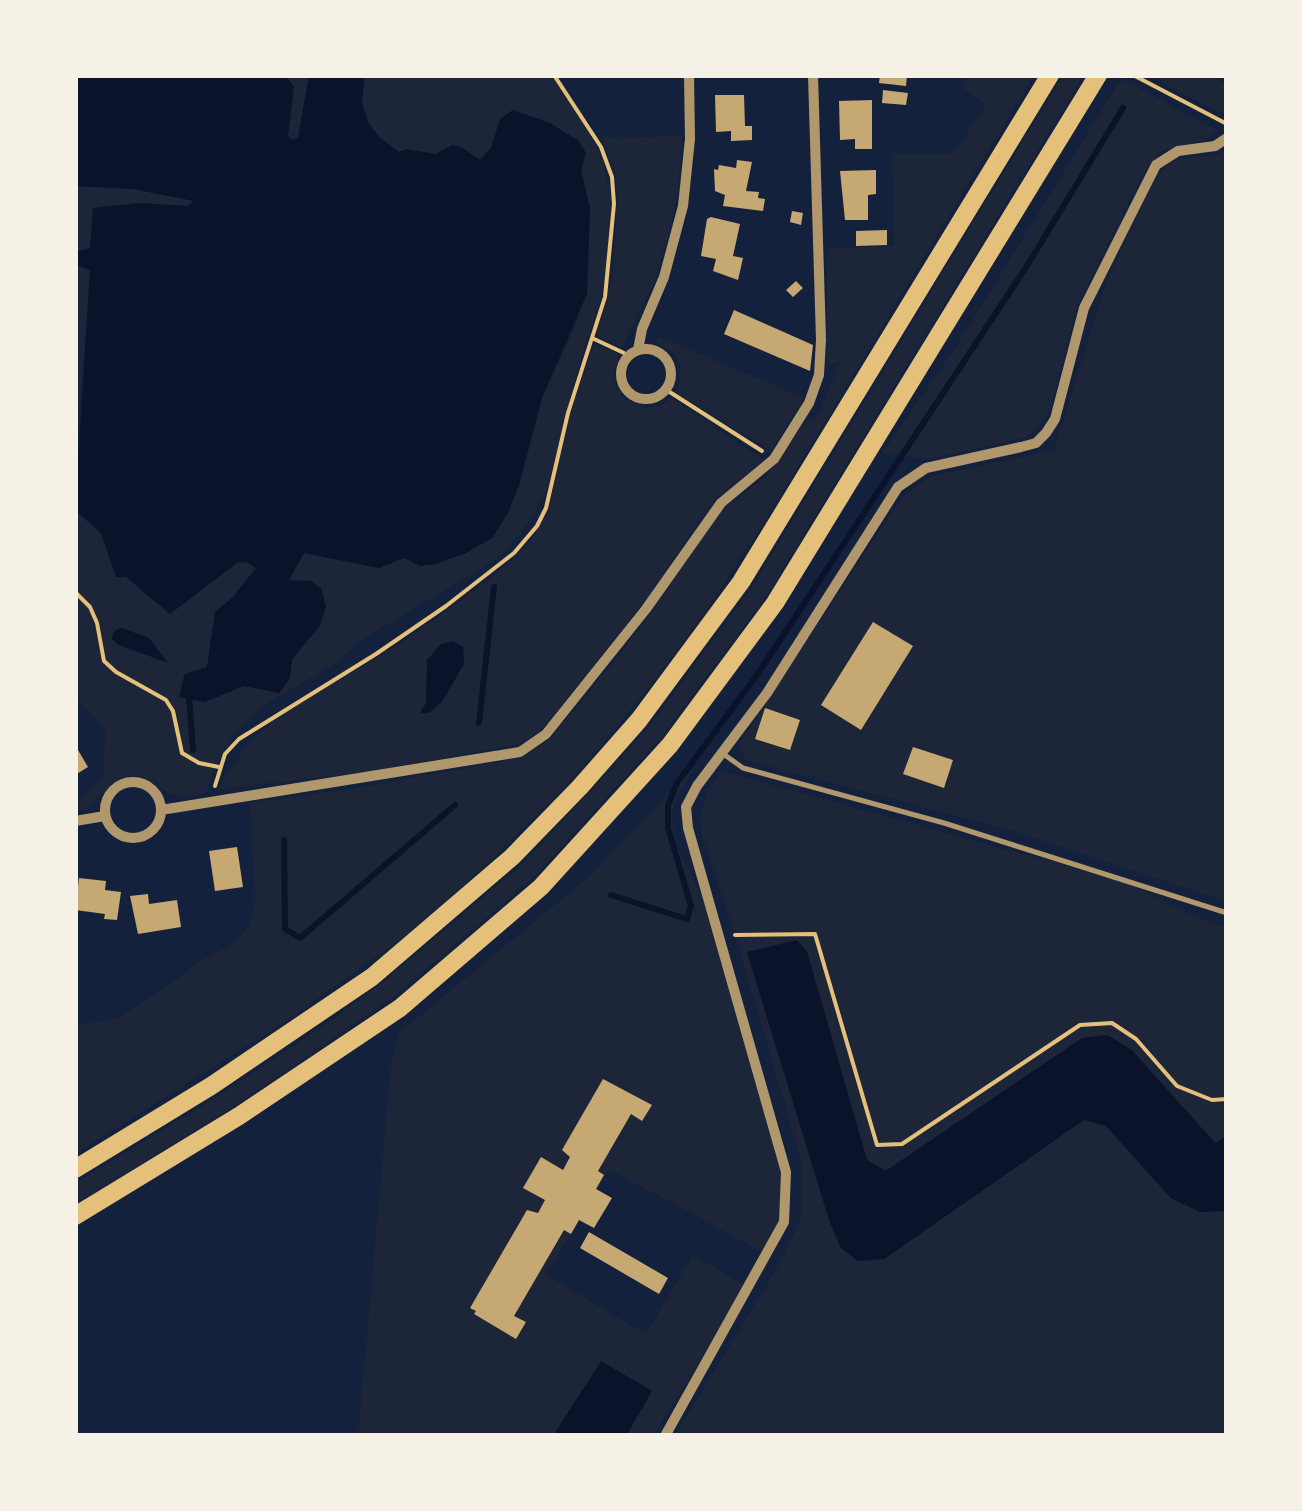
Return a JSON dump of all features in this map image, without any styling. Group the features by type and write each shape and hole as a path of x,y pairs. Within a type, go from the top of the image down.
{"main road":[{"path":"75,1169 211,1086 372,977 512,857 580,788 639,720 740,582 1050,75"},
{"path":"75,1216 239,1116 400,1008 541,886 670,745 775,603 1098,75"}],"street":[{"path":"634,352 654,350 666,360 671,374 666,390 650,398 632,395 621,371 634,352 664,277 683,206 690,139 689,75"},
{"path":"161,810 520,752 546,734 605,663 721,503 774,459 809,403 819,375 821,340 813,75"},
{"path":"665,1436 784,1222 786,1172 688,828 686,807 697,786 766,694 898,488 926,468 1021,448 1036,443 1046,433 1055,419 1084,308 1156,165 1178,151 1215,146 1227,138"},
{"path":"130,781 142,782 159,798 161,810 158,822 141,836 119,834 105,816 105,804 110,794 130,781"},
{"path":"75,821 105,816"}],"lane":[{"path":"722,754 742,768 944,823 1227,913"}],"path":[{"path":"212,800 219,767 231,746 258,725 403,637 526,541 546,508 568,413 608,277 612,178 602,147 554,75"},
{"path":"1134,75 1227,124"},
{"path":"592,338 634,352"},
{"path":"666,390 774,459"},
{"path":"75,592 90,607 98,623 104,661 166,700 173,711 182,753 219,767"},
{"path":"720,935 815,934 877,1145 902,1144 1080,1024 1112,1023 1136,1038 1177,1086 1212,1100 1227,1098"}],"shaded area":[{"path":"75,75 285,75 294,87 288,136 292,140 298,137 309,75 365,75 362,103 369,124 399,152 406,149 436,154 452,145 480,160 491,148 500,119 513,110 550,123 579,141 586,153 581,171 590,208 587,294 542,398 508,513 492,538 436,564 420,566 404,558 379,568 304,553 289,580 310,581 321,588 326,606 320,626 292,659 290,678 279,693 244,686 205,702 179,697 185,674 207,667 215,612 256,568 247,562 237,563 170,614 126,577 116,577 101,533 75,510 90,271 75,264 75,252 90,248 93,208 139,203 187,206 194,201 133,189 75,186"},
{"path":"285,75 309,75 298,138 291,140 288,136 293,87"},
{"path":"365,75 554,75 603,160 611,201 606,276 578,366 547,490 521,533 497,559 366,637 333,665 262,706 234,734 206,793 189,797 170,794 141,776 131,776 121,778 85,809 75,812 75,807 104,775 105,728 75,697 75,510 101,533 120,578 126,577 170,614 237,563 247,562 257,569 215,612 207,668 185,674 180,684 205,702 244,685 279,693 290,678 292,660 306,644 288,580 304,553 379,568 404,558 420,565 492,538 508,513 542,398 577,323 590,208 581,171 550,123 513,110 500,119 491,148 480,161 452,145 436,154 399,152 369,124 362,103","holes":["122,628 161,661 147,652 130,651 112,639 114,631"]},
{"path":"968,75 1034,75 765,521 707,610 647,690 577,774 534,818 401,939 283,1023 75,1154 75,1026 118,1018 196,963 236,942 250,924 255,901 250,803 370,786 524,757 551,738 609,668 714,520 766,477 806,421 813,421 820,411 840,362 831,364 827,359 827,249 894,246 892,154 953,154 986,104 961,87"},
{"path":"1063,75 1084,75 765,598 660,739 532,879 392,998 232,1108 75,1204 75,1183 201,1107 383,982 523,864 649,727 752,587"},
{"path":"1148,75 1210,75 1227,85 1227,113 1218,112"},
{"path":"1121,79 1218,130 1207,139 1163,150 1144,171 1078,304 1048,416 1023,438 929,459 882,453 956,347"},
{"path":"682,136 678,192 668,236 654,283 622,347 596,337 613,276 617,203 616,177 602,138"},
{"path":"1227,149 1227,902 1010,830 745,760 738,745 902,497 932,476 1054,450 1107,280 1155,179 1171,162 1217,155"},
{"path":"75,186 133,189 195,201 187,206 139,203 90,248 75,252"},
{"path":"75,264 90,270 75,474"},
{"path":"658,336 804,398 771,451 676,393 680,366 673,353 656,342"},
{"path":"594,343 620,354 613,375 622,398 645,408 658,407 672,398 764,460 715,500 643,603 548,722 516,745 366,772 218,789 247,745 272,720 406,640 491,578 530,542 550,504 570,414"},
{"path":"122,628 149,638 168,663 117,644 112,639 114,631"},
{"path":"452,641 463,647 464,664 442,702 429,713 420,713 426,702 427,660 441,644"},
{"path":"698,763 672,813 674,836 712,916 782,1163 780,1224 765,1253 609,1169 546,1275 646,1334 693,1255 746,1286 653,1436 626,1436 652,1391 601,1362 553,1436 358,1436 391,1064 399,1033 591,875"},
{"path":"722,771 1127,883 1195,917 1227,928 1227,1136 1215,1143 1132,1050 1107,1035 1082,1038 885,1171 867,1160 807,952 747,953 841,1248 884,1259 1084,1120 1106,1126 1171,1198 1200,1212 1227,1211 1227,1430 1208,1436 675,1436 774,1273 801,1220 801,1160 701,832 700,816 708,792"},
{"path":"797,940 807,952 867,1160 886,1171 1082,1038 1107,1035 1132,1050 1215,1143 1227,1136 1227,1211 1200,1212 1171,1198 1106,1126 1084,1120 884,1259 858,1261 841,1248 830,1223 747,952"},
{"path":"601,1361 652,1391 626,1436 553,1436"}],"building":[{"path":"880,75 907,75 906,86 879,83"},
{"path":"883,90 908,93 906,105 882,103"},
{"path":"715,95 744,95 745,126 752,126 752,140 731,141 731,131 716,132"},
{"path":"872,100 872,149 855,149 855,139 840,140 839,101"},
{"path":"737,160 752,162 746,191 759,192 758,198 765,199 763,211 723,206 725,195 715,191 714,169 718,170 719,165 736,168"},
{"path":"876,170 876,194 868,195 868,220 845,220 840,171"},
{"path":"792,211 803,213 801,225 790,222"},
{"path":"707,219 740,224 733,256 743,258 738,280 713,271 716,259 701,256"},
{"path":"887,230 887,245 856,246 856,231"},
{"path":"796,281 803,288 793,297 786,290"},
{"path":"734,310 813,345 810,371 724,334"},
{"path":"873,622 913,646 861,730 821,705"},
{"path":"765,708 800,720 790,750 755,739"},
{"path":"75,745 88,767 75,775"},
{"path":"913,747 953,760 944,788 903,774"},
{"path":"237,847 243,887 215,891 209,851"},
{"path":"79,878 106,881 105,890 121,892 117,920 104,919 105,914 75,910"},
{"path":"148,894 149,904 177,900 181,927 138,934 130,896"},
{"path":"603,1079 652,1105 642,1121 631,1114 598,1171 604,1175 596,1189 612,1198 594,1228 579,1220 571,1234 564,1230 514,1316 526,1322 516,1339 470,1308 527,1210 538,1213 545,1200 523,1188 541,1157 563,1170 570,1157 562,1150"},
{"path":"589,1232 668,1278 659,1294 580,1248"}],"waterway":[{"path":"611,895 687,919 691,906 668,828 668,805 677,783 757,675 1025,269 1123,108"},
{"path":"479,723 494,587"},
{"path":"189,697 193,750"},
{"path":"284,840 285,929 300,938 455,805"}]}
